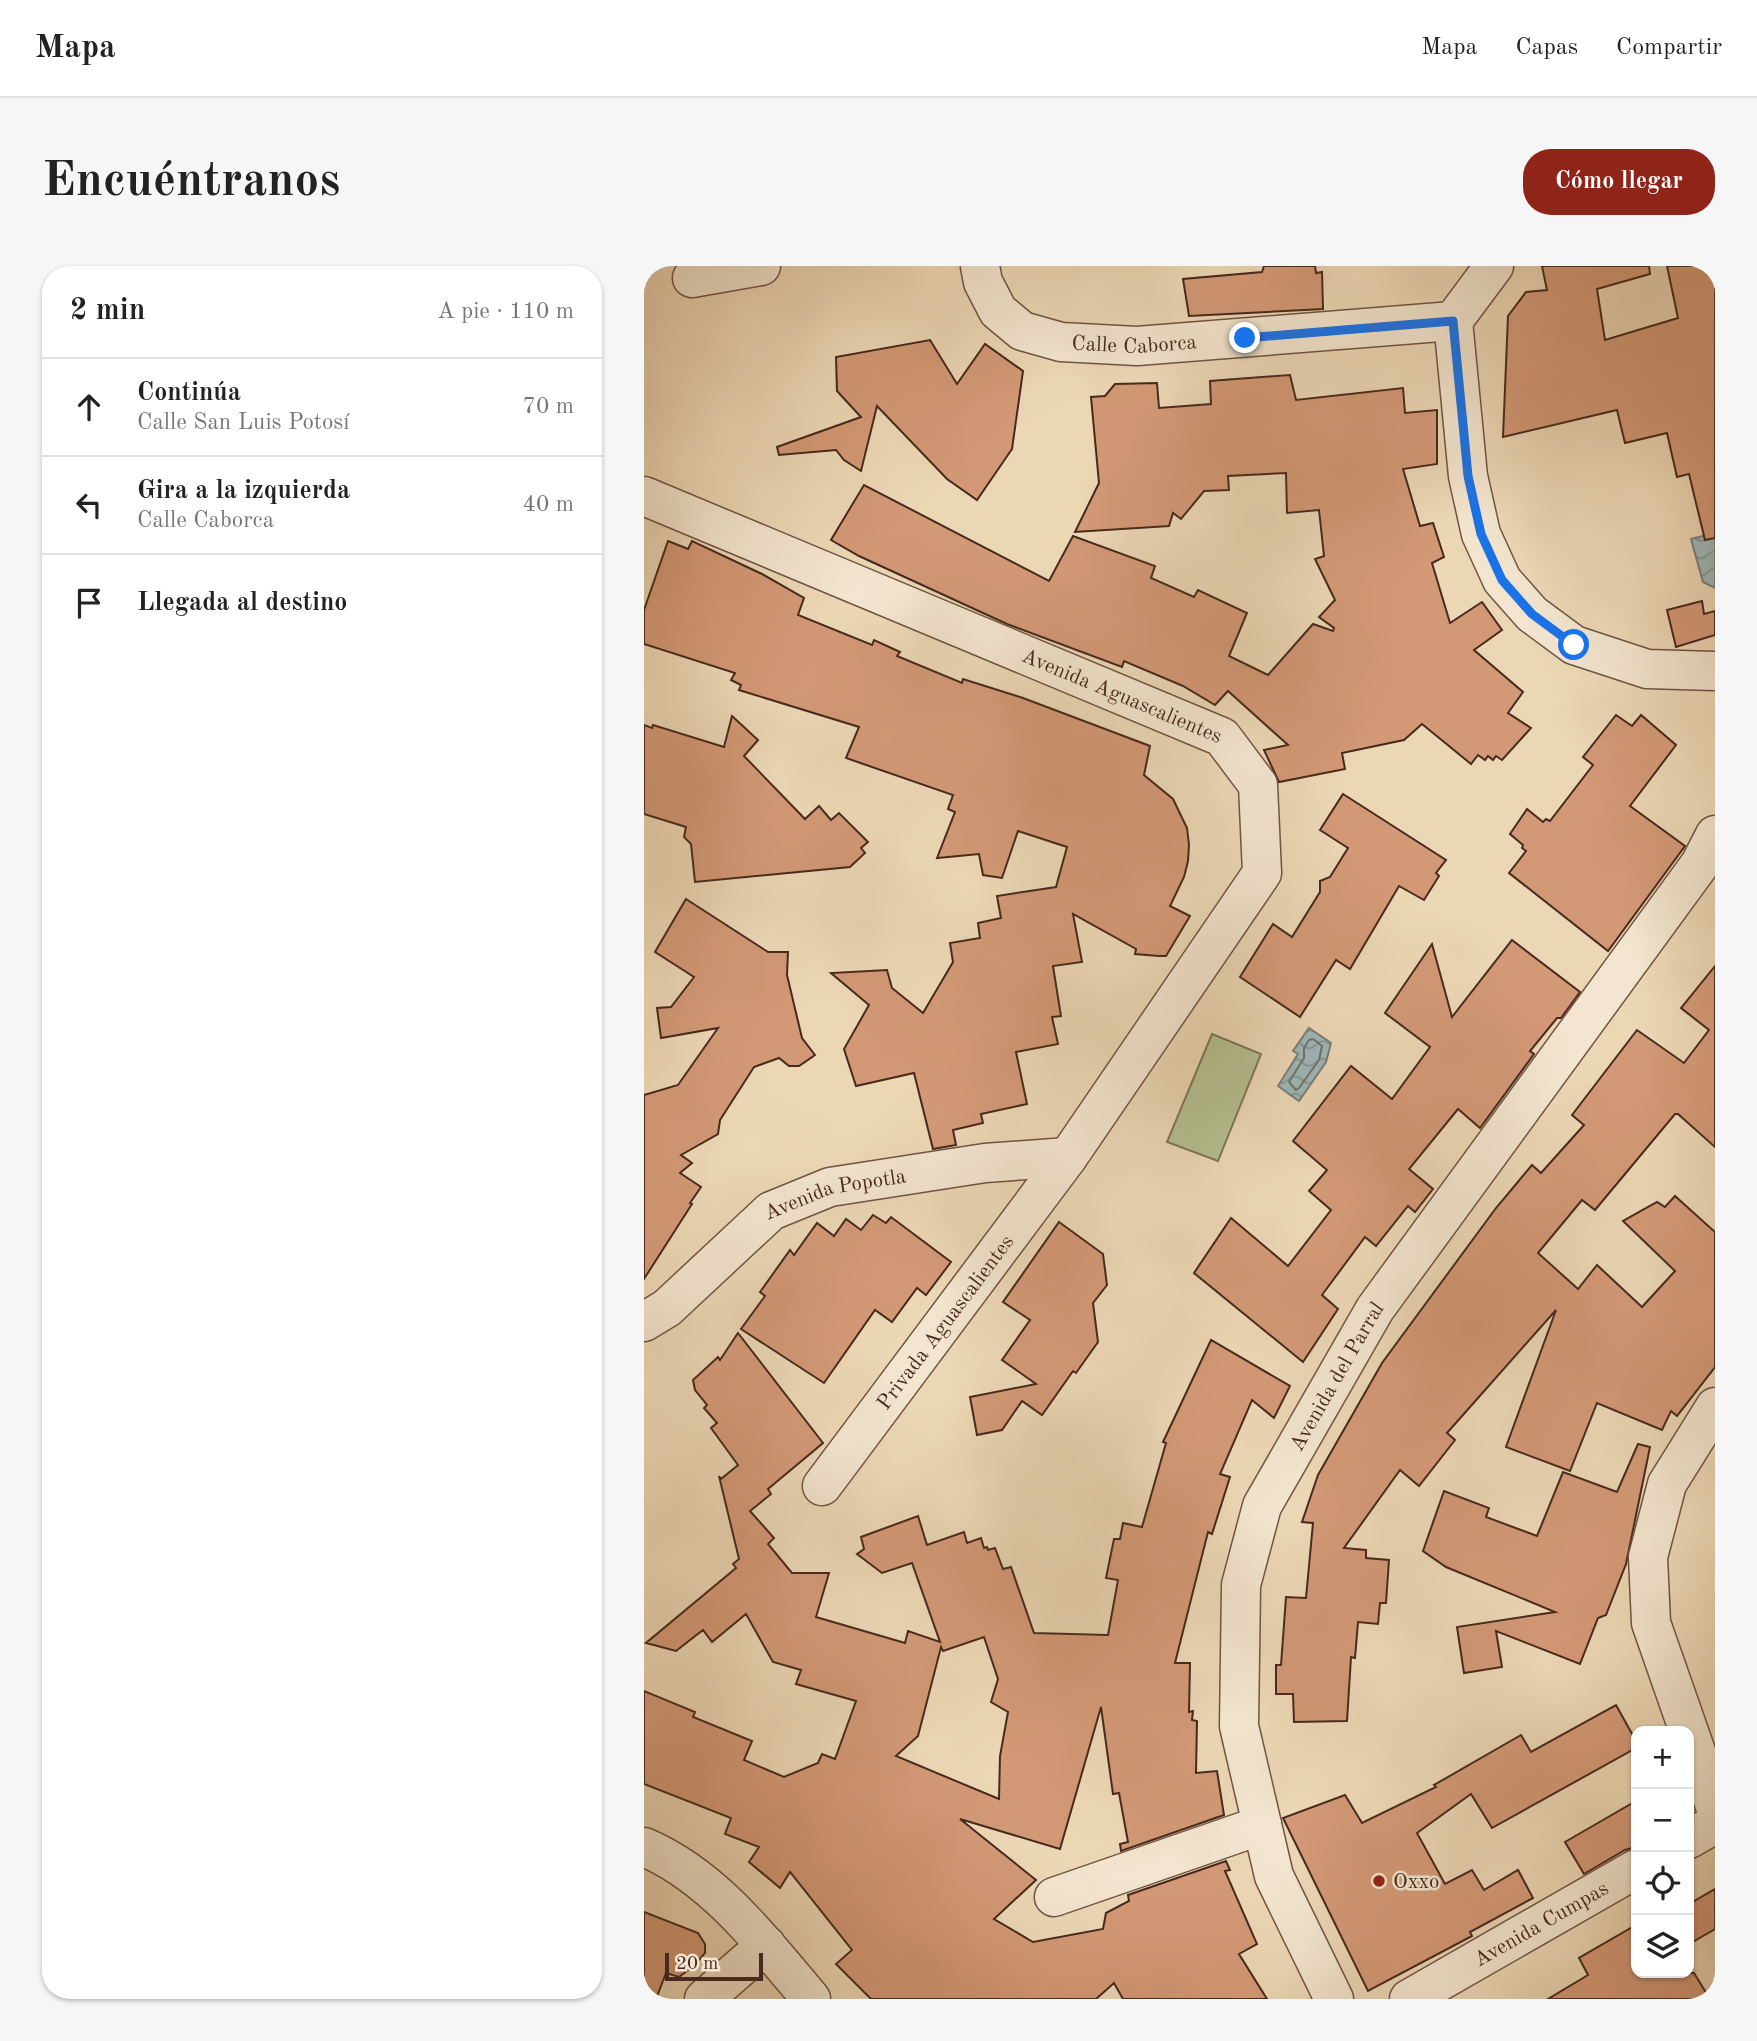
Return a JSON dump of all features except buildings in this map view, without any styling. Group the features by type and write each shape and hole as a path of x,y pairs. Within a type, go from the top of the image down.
{"street":[{"path":"692,278 761,266"},
{"name":"Calle Caborca","path":"980,266 983,282 998,310 1022,331 1061,342 1137,346 1453,321"},
{"path":"1494,266 1453,321 1468,476 1481,534 1502,580 1532,614 1574,645 1647,669 1715,671"},
{"name":"Avenida Aguascalientes","path":"644,496 1222,737 1258,785 1262,873 1068,1157"},
{"name":"Avenida del Parral","path":"1334,1999 1274,1876 1239,1726 1241,1585 1262,1506 1375,1309 1700,864 1715,835"},
{"name":"Avenida Popotla","path":"644,1322 667,1308 771,1210 830,1186 985,1163 1068,1157"},
{"name":"Privada Aguascalientes","path":"822,1486 1068,1157"},
{"path":"1715,1407 1667,1484 1648,1557 1651,1623 1715,1805"},
{"path":"1694,1836 1715,1824"},
{"path":"1054,1897 1262,1825"},
{"path":"644,1847 664,1856 713,1892 766,1945 811,1999"},
{"name":"Avenida Cumpas","path":"1409,1999 1631,1872"},
{"path":"705,1999 766,1945"}],"green space":[{"path":"1212,1034 1261,1054 1218,1161 1167,1142"}],"water":[{"path":"1715,533 1715,588 1703,582 1691,539"},
{"path":"1309,1028 1331,1043 1326,1062 1299,1101 1278,1086 1298,1054 1293,1051"}],"place":[{"name":"Oxxo","path":"1379,1881"}],"route":[{"path":"1245,338 1453,321 1468,476 1481,534 1502,580 1532,614 1574,645"}]}
